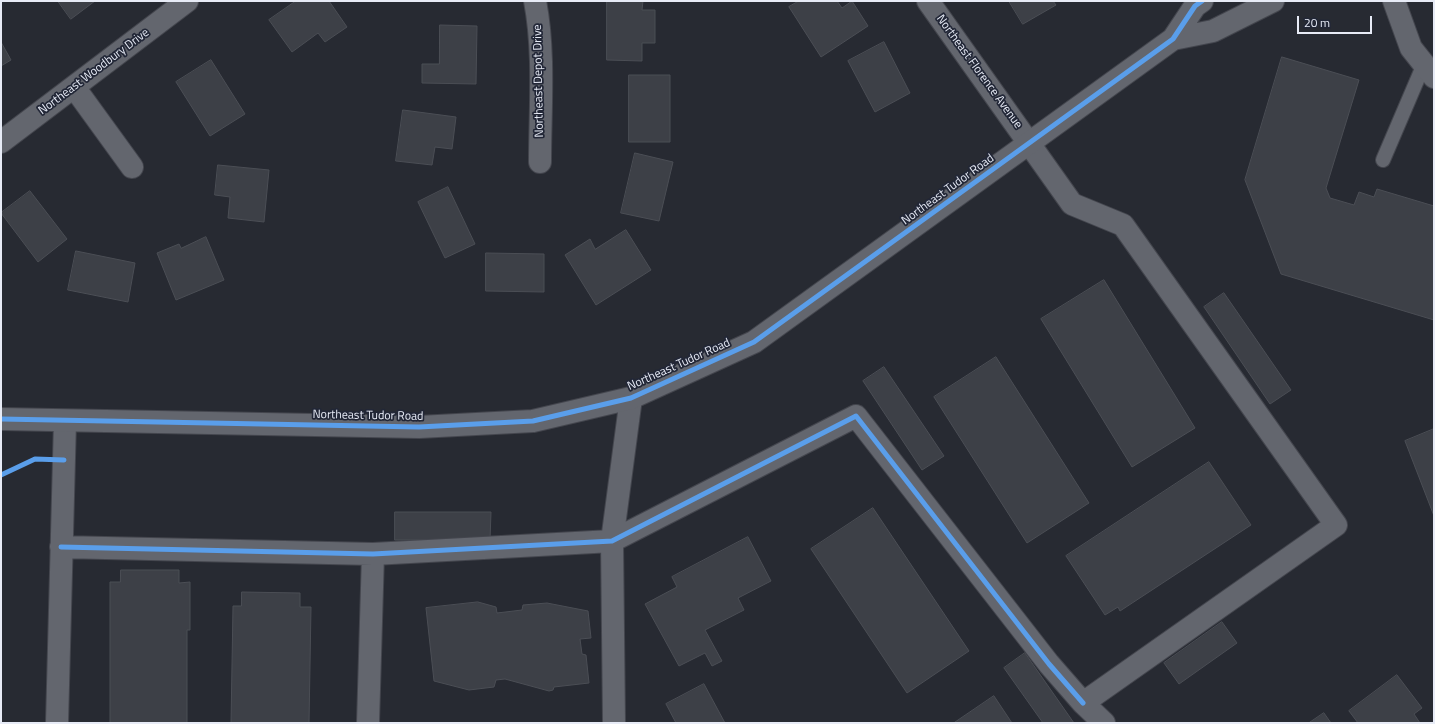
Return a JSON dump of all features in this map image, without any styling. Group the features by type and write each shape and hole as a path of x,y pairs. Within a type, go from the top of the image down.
{"street":[{"name":"Northeast Woodbury Drive","path":"1,142 187,1"},
{"name":"Northeast Depot Drive","path":"535,1 541,56 540,162"},
{"name":"Northeast Florence Avenue","path":"928,1 1072,204 1123,225 1336,525 1083,703"},
{"name":"Northeast Tudor Road","path":"1,420 426,426 533,421 631,398 754,342 1173,39 1196,6 1202,1"},
{"name":"Northeast Tudor Road","path":"1173,39 1213,31 1273,1"},
{"path":"1394,1 1411,48 1429,71"},
{"path":"74,87 132,167"},
{"path":"614,723 612,541 631,398"},
{"path":"61,547 373,554 612,541 856,416 1049,664 1083,703 1104,723"},
{"path":"57,723 64,421"},
{"path":"368,723 373,554"}],"lane":[{"path":"1383,160 1429,71"}],"building":[{"path":"58,1 95,1 71,19"},
{"path":"296,1 329,1 347,27 325,42 318,33 292,52 269,20"},
{"path":"607,1 643,1 642,10 655,10 655,43 642,43 642,61 607,60"},
{"path":"799,1 837,1 842,8 852,1 868,26 821,57 789,7"},
{"path":"1009,1 1053,1 1056,5 1023,24"},
{"path":"440,25 477,26 476,84 422,83 422,64 439,64"},
{"path":"1,42 11,60 1,66"},
{"path":"884,42 910,93 875,112 848,61"},
{"path":"1282,57 1359,80 1326,188 1330,198 1354,205 1359,192 1374,197 1377,189 1434,206 1434,320 1281,274 1245,180"},
{"path":"211,60 245,114 210,136 176,82"},
{"path":"629,75 670,75 670,142 629,142"},
{"path":"403,110 456,117 452,149 435,147 432,165 396,161"},
{"path":"635,153 673,162 659,221 621,213"},
{"path":"218,165 269,170 264,222 228,218 230,197 215,195"},
{"path":"448,187 475,244 445,258 418,202"},
{"path":"30,191 67,239 38,262 1,213"},
{"path":"626,230 651,270 596,305 565,255 590,239 595,249"},
{"path":"206,237 224,280 176,300 157,253 179,244 181,248"},
{"path":"76,251 135,263 128,302 68,290"},
{"path":"486,253 544,254 544,292 486,291"},
{"path":"1104,280 1195,428 1132,467 1041,319"},
{"path":"1224,293 1291,390 1270,404 1204,307"},
{"path":"996,357 1089,503 1027,543 934,397"},
{"path":"884,367 944,456 922,470 863,381"},
{"path":"1434,429 1434,516 1405,441"},
{"path":"1209,462 1251,525 1120,611 1118,607 1105,615 1066,556"},
{"path":"873,508 969,651 907,693 811,549"},
{"path":"395,512 491,512 490,540 395,540"},
{"path":"748,537 771,581 738,598 744,610 705,630 722,661 712,666 705,653 679,666 645,604 677,587 672,577"},
{"path":"121,570 179,570 179,583 190,582 190,630 187,630 187,723 110,723 110,582 120,582"},
{"path":"242,592 300,593 300,607 311,607 309,723 231,723 233,606 241,606"},
{"path":"478,602 496,607 497,613 522,610 523,605 547,603 588,611 591,638 580,639 582,654 586,655 589,683 554,687 553,690 549,691 505,679 496,680 494,687 469,690 434,681 426,608"},
{"path":"1222,622 1237,643 1179,684 1164,663"},
{"path":"1025,653 1074,723 1043,723 1004,668"},
{"path":"1397,675 1422,708 1414,714 1420,723 1358,723 1349,711"},
{"path":"704,684 725,723 676,723 666,704"},
{"path":"994,696 1012,723 954,723"},
{"path":"1324,713 1331,723 1309,723"}],"cycle path":[{"path":"1,419 419,427 533,421 631,398 754,342 1173,39 1195,6 1202,1"},
{"path":"61,547 373,554 612,541 856,416 1049,664 1083,703"},
{"path":"1,475 35,459 64,460"}]}
